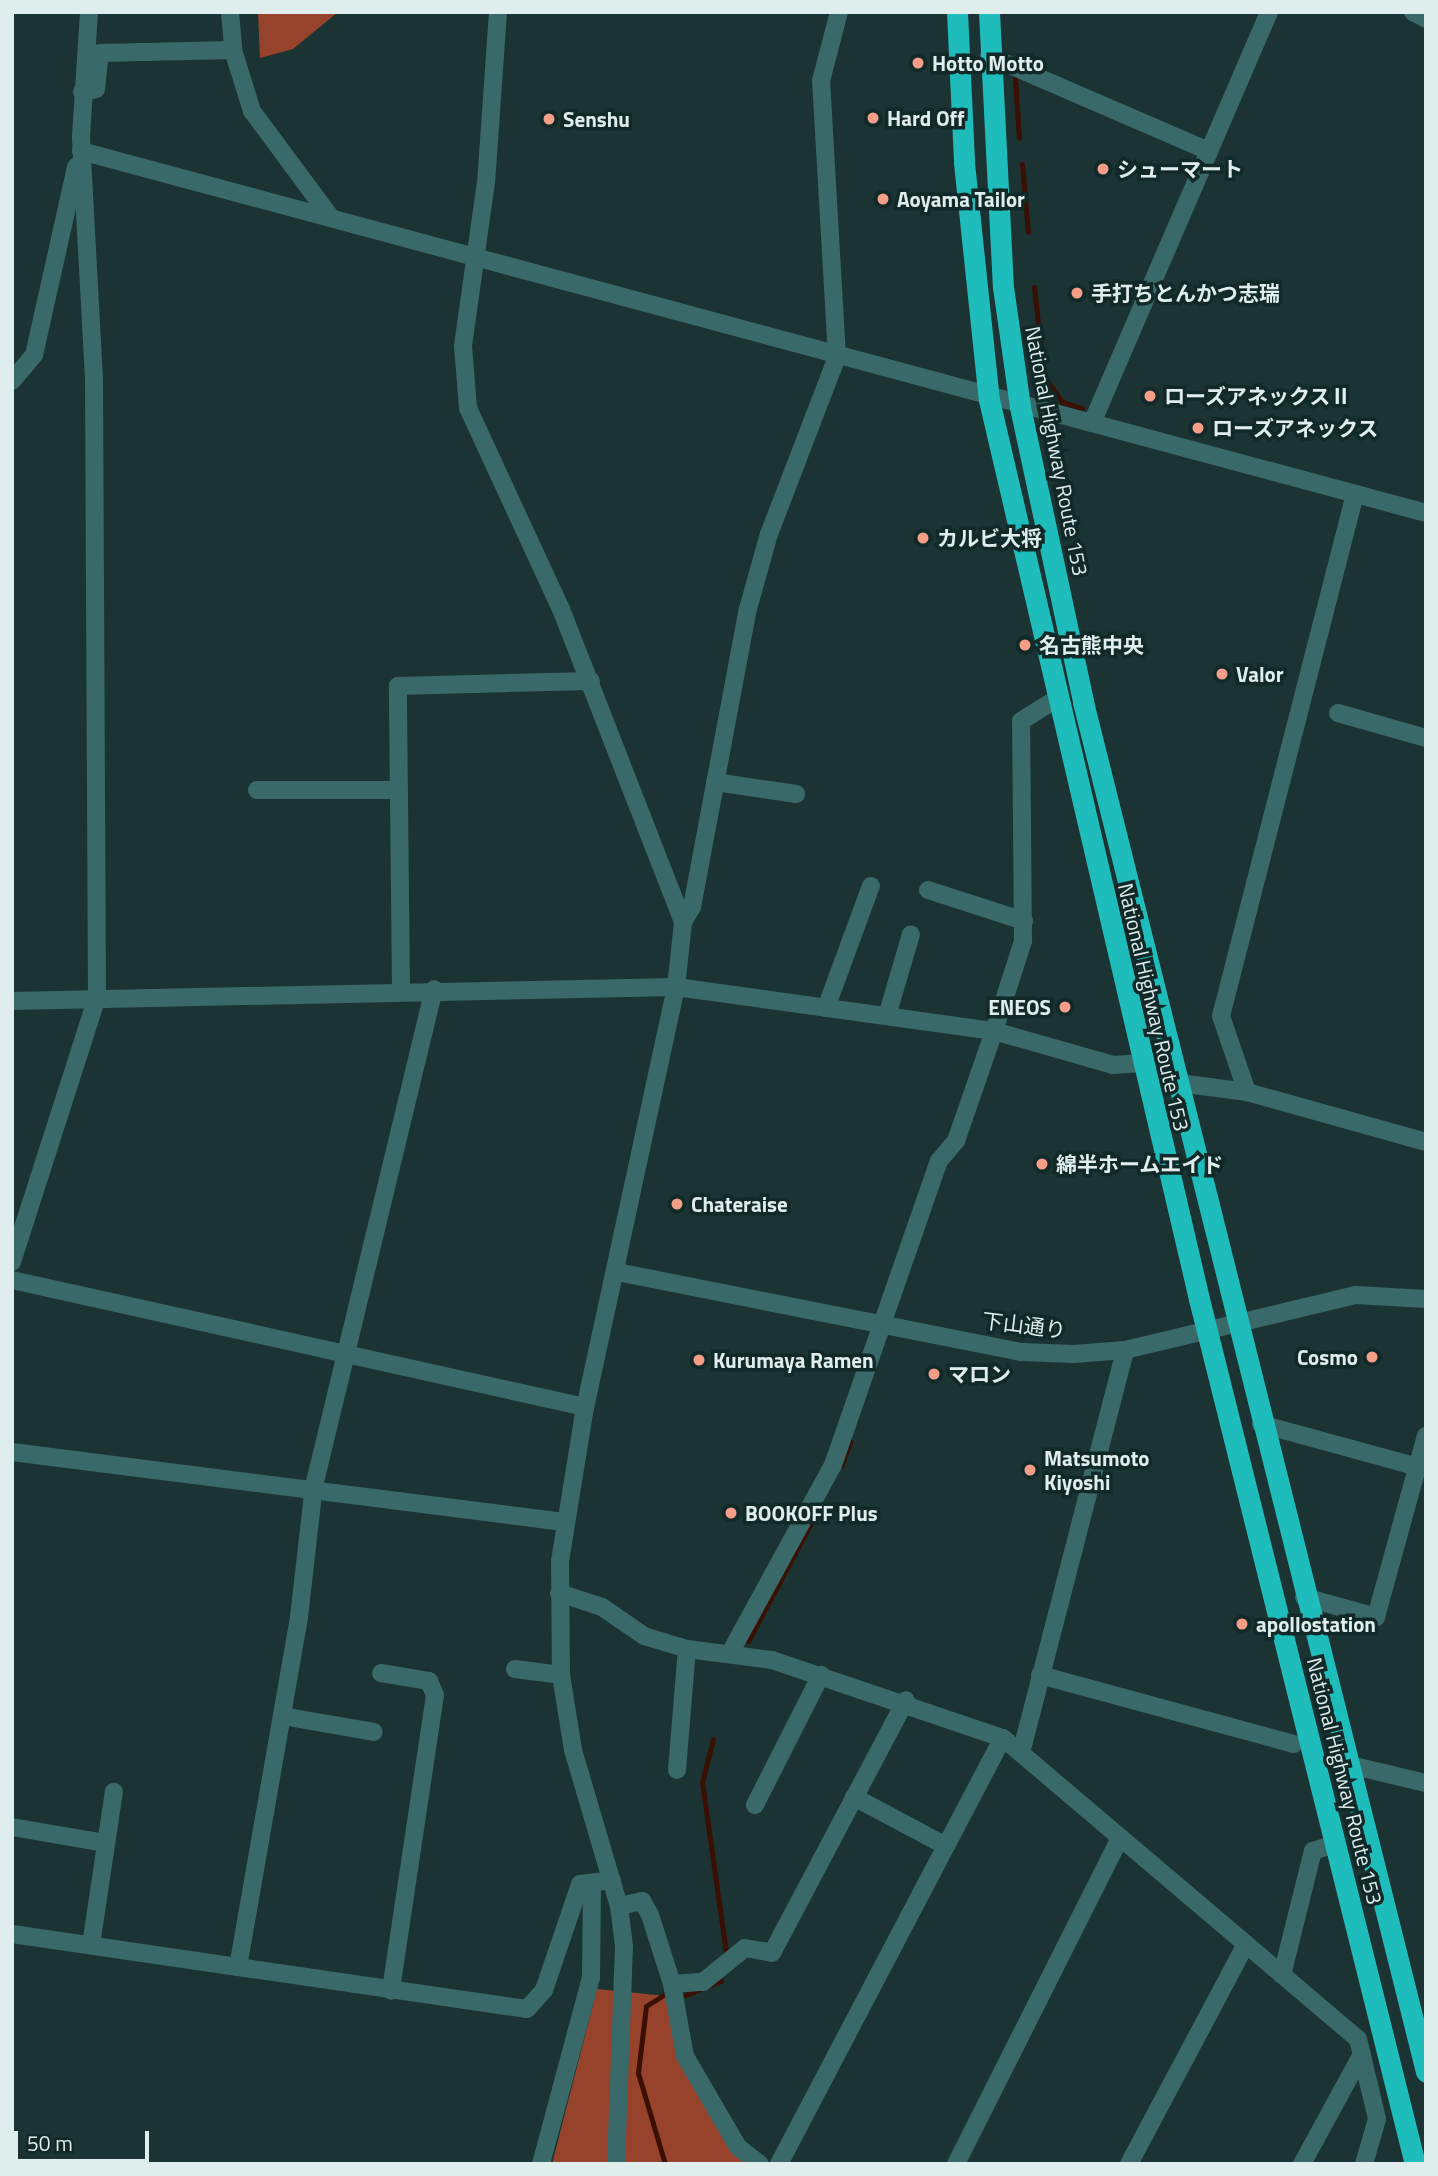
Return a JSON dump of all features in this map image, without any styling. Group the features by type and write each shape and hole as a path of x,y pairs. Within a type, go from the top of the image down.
{"highway":[{"name":"National Highway Route 153","path":"957,12 964,163 989,400 1055,700 1206,1329 1415,2164"},
{"name":"National Highway Route 153","path":"989,12 989,56 1003,287 1020,407 1083,702 1304,1597 1426,2072"}],"street":[{"path":"12,1262 97,997 94,379 81,150 82,92 89,12"},
{"path":"229,12 233,50 252,111 329,215"},
{"path":"498,12 475,257 463,346 468,408 591,681 683,922"},
{"path":"1092,423 1269,12"},
{"path":"1413,12 1426,19"},
{"path":"616,2164 620,1906 573,1750 561,1675 559,1593 564,1522 585,1407 617,1272 676,986 683,922 692,907 715,782 769,534 837,357 821,81 838,13"},
{"path":"82,92 96,89 100,53 233,50"},
{"path":"989,56 1209,150"},
{"path":"81,150 329,215 989,400 1092,423 1426,513"},
{"path":"12,381 34,355 81,150"},
{"path":"1247,1092 1221,1016 1356,494"},
{"path":"401,990 398,686 591,681"},
{"path":"730,1653 833,1465 939,1161 956,1141 994,1031 1024,921 1021,721 1055,700"},
{"path":"1338,713 1426,738"},
{"path":"715,782 796,794"},
{"path":"257,790 399,790"},
{"path":"826,1008 871,886"},
{"path":"928,890 1024,921"},
{"path":"887,1016 911,934"},
{"path":"12,1000 434,989 676,986 994,1031 1113,1065 1143,1063"},
{"path":"239,1967 282,1716 314,1486 342,1353 434,989"},
{"path":"1179,1083 1247,1092 1426,1142"},
{"name":"下山通り","path":"617,1272 1022,1352 1125,1350 1236,1321 1356,1295 1426,1298"},
{"path":"12,1280 585,1407"},
{"path":"1021,1753 1125,1350"},
{"path":"1261,1424 1421,1468"},
{"path":"1304,1597 1376,1617 1421,1468 1426,1436"},
{"path":"12,1452 314,1486 564,1522"},
{"path":"559,1593 602,1607 644,1636 687,1650 730,1653 821,1675 906,1700 1003,1738 1358,2039 1377,2119 1364,2164"},
{"path":"677,1770 687,1650"},
{"path":"515,1669 561,1675"},
{"path":"381,1673 429,1681 435,1695 391,1991"},
{"path":"755,1805 821,1675"},
{"path":"1040,1675 1294,1744"},
{"path":"673,1984 703,1982 745,1948 772,1953 906,1700"},
{"path":"282,1716 374,1732"},
{"path":"779,2164 1003,1738"},
{"path":"1346,1764 1426,1783"},
{"path":"91,1945 114,1792"},
{"path":"854,1797 946,1846"},
{"path":"12,1827 106,1843"},
{"path":"956,2164 1120,1838"},
{"path":"1282,1975 1313,1851 1335,1844"},
{"path":"12,1934 391,1991 527,2008 544,1990 580,1884 612,1880"},
{"path":"541,2164 591,1978 592,1884"},
{"path":"620,1906 642,1901 673,1984 691,2069 738,2147 760,2164"},
{"path":"1129,2164 1246,1944"},
{"path":"1302,2164 1362,2054"}],"shaded area":[{"path":"258,12 338,12 293,49 260,58"},
{"path":"597,1989 676,1997 685,2056 760,2164 552,2164"}],"waterway":[{"path":"1015,78 1019,138"},
{"path":"1022,164 1028,232"},
{"path":"1034,287 1044,377 1062,402 1082,408"},
{"path":"841,1466 850,1442"},
{"path":"748,1641 812,1521"},
{"path":"713,1739 702,1782 726,1952"},
{"path":"686,1995 721,1981"},
{"path":"665,2164 638,2073 646,2006 667,1993"}],"place":[{"name":"Hotto Motto","path":"918,63"},
{"name":"Hard Off","path":"873,118"},
{"name":"Senshu","path":"549,119"},
{"name":"シューマート","path":"1103,169"},
{"name":"Aoyama Tailor","path":"883,199"},
{"name":"手打ちとんかつ志瑞","path":"1077,293"},
{"name":"ローズアネックスⅡ","path":"1150,396"},
{"name":"ローズアネックス","path":"1198,428"},
{"name":"カルビ大将","path":"923,538"},
{"name":"名古熊中央","path":"1025,645"},
{"name":"Valor","path":"1222,674"},
{"name":"ENEOS","path":"1065,1007"},
{"name":"綿半ホームエイド","path":"1042,1164"},
{"name":"Chateraise","path":"677,1204"},
{"name":"Cosmo","path":"1372,1357"},
{"name":"Kurumaya Ramen","path":"699,1360"},
{"name":"マロン","path":"934,1374"},
{"name":"Matsumoto Kiyoshi","path":"1030,1470"},
{"name":"BOOKOFF Plus","path":"731,1513"},
{"name":"apollostation","path":"1242,1624"}]}
